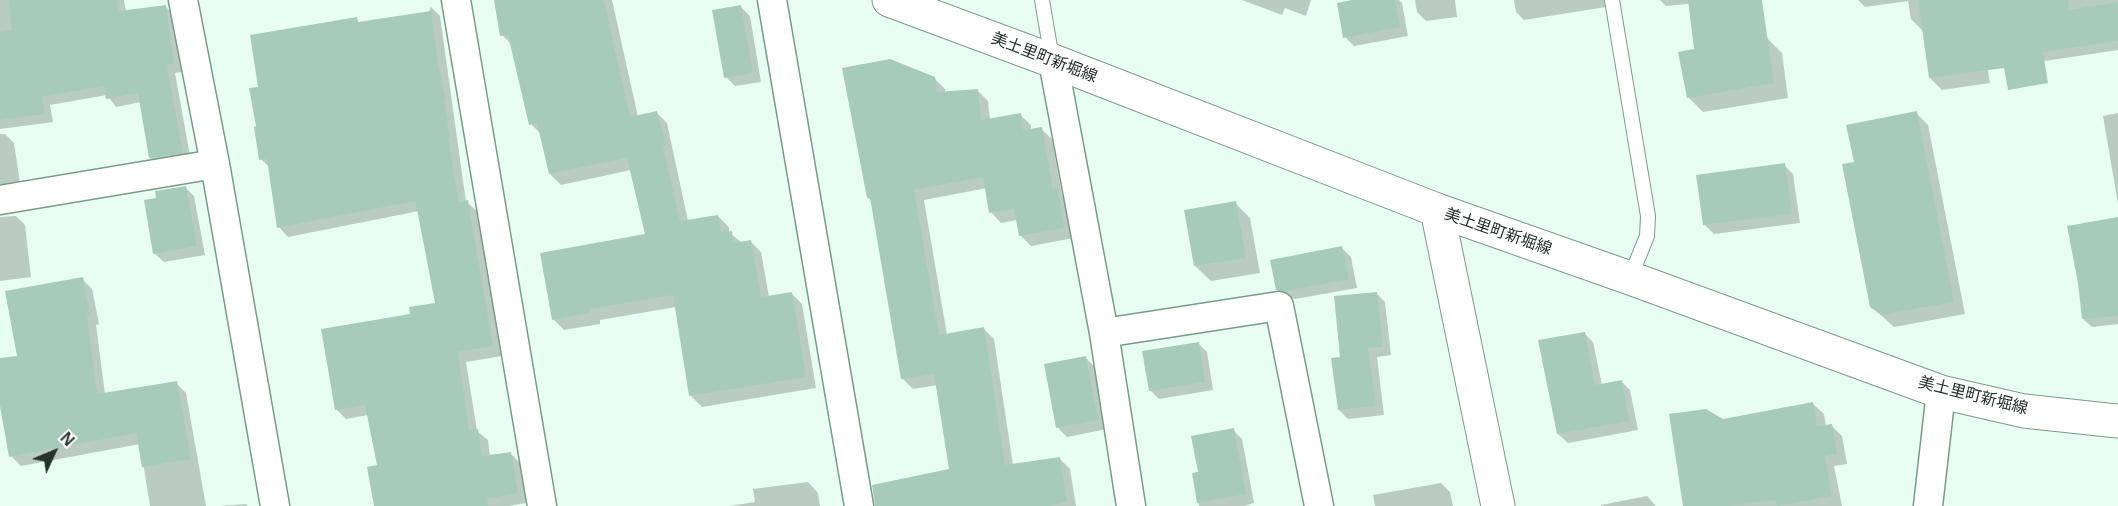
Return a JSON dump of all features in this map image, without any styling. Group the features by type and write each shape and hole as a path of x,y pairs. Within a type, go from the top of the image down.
{"main road":[{"name":"美土里町新堀線","path":"889,0 1437,210 1941,392 2024,411 2118,421"},
{"path":"1437,210 1498,506"}],"street":[{"path":"183,0 215,164 274,506"},
{"path":"456,0 542,506"},
{"path":"772,0 860,506"},
{"path":"1053,61 1104,333 1131,506"},
{"path":"0,200 215,164"},
{"path":"1104,333 1279,306 1319,506"},
{"path":"1928,506 1941,392"}],"lane":[{"path":"1042,0 1053,61"},
{"path":"1612,0 1648,216 1647,236 1630,278"}],"building":[{"path":"8,0 118,0 119,11 166,5 174,64 167,65 183,153 149,158 138,93 106,99 104,86 42,97 45,114 0,120 0,32 12,30"},
{"path":"494,0 604,0 630,117 657,111 666,145 663,146 680,221 718,215 721,232 732,231 733,243 751,240 761,297 792,292 806,377 689,396 673,295 590,309 590,313 552,320 540,253 645,234 627,158 549,174 537,123 529,125 508,35 500,36"},
{"path":"1352,0 1395,0 1400,27 1343,38 1337,3"},
{"path":"1688,0 1762,0 1774,83 1687,98 1678,52 1694,49"},
{"path":"1918,0 2068,0 2069,10 2118,2 2118,41 2043,52 2048,83 2008,90 2004,68 1929,78"},
{"path":"741,5 753,73 724,78 712,10"},
{"path":"431,11 438,64 446,100 444,100 450,138 448,138 459,202 468,200 493,346 458,352 469,430 478,429 482,456 511,452 518,493 487,499 488,506 374,506 367,467 377,465 365,405 335,410 321,329 410,314 409,307 435,303 416,204 415,201 277,228 267,159 259,160 254,127 256,126 249,88 258,87 250,35 357,17 358,22"},
{"path":"890,59 935,77 937,92 978,89 981,120 1021,113 1023,130 1042,127 1053,189 1058,188 1064,228 1019,236 1014,209 989,213 983,177 914,190 939,335 984,327 1005,465 1060,457 1067,502 1049,506 875,506 872,485 949,469 934,374 901,379 870,198 867,198 842,68"},
{"path":"1917,111 1954,302 1881,315 1870,307 1842,164 1854,162 1846,125"},
{"path":"1785,163 1792,214 1703,225 1696,175"},
{"path":"186,186 197,246 153,254 144,200 156,198 155,191"},
{"path":"1236,201 1246,258 1194,266 1184,210"},
{"path":"2118,217 2118,316 2082,319 2067,226"},
{"path":"1342,246 1349,279 1286,291 1276,290 1270,260"},
{"path":"83,277 90,315 87,315 97,394 177,381 191,459 142,467 136,433 9,457 0,406 0,358 17,356 5,291"},
{"path":"1377,292 1383,347 1368,348 1376,406 1338,410 1331,358 1340,357 1334,296"},
{"path":"1585,332 1595,385 1622,380 1629,421 1557,434 1538,340"},
{"path":"1199,342 1205,382 1149,391 1142,351"},
{"path":"1086,356 1098,420 1056,428 1044,364"},
{"path":"1813,402 1817,426 1832,424 1837,454 1825,456 1832,496 1777,506 1776,500 1730,506 1683,506 1669,414 1706,409 1723,419"},
{"path":"1234,428 1246,494 1197,503 1192,473 1198,472 1191,436"}]}
